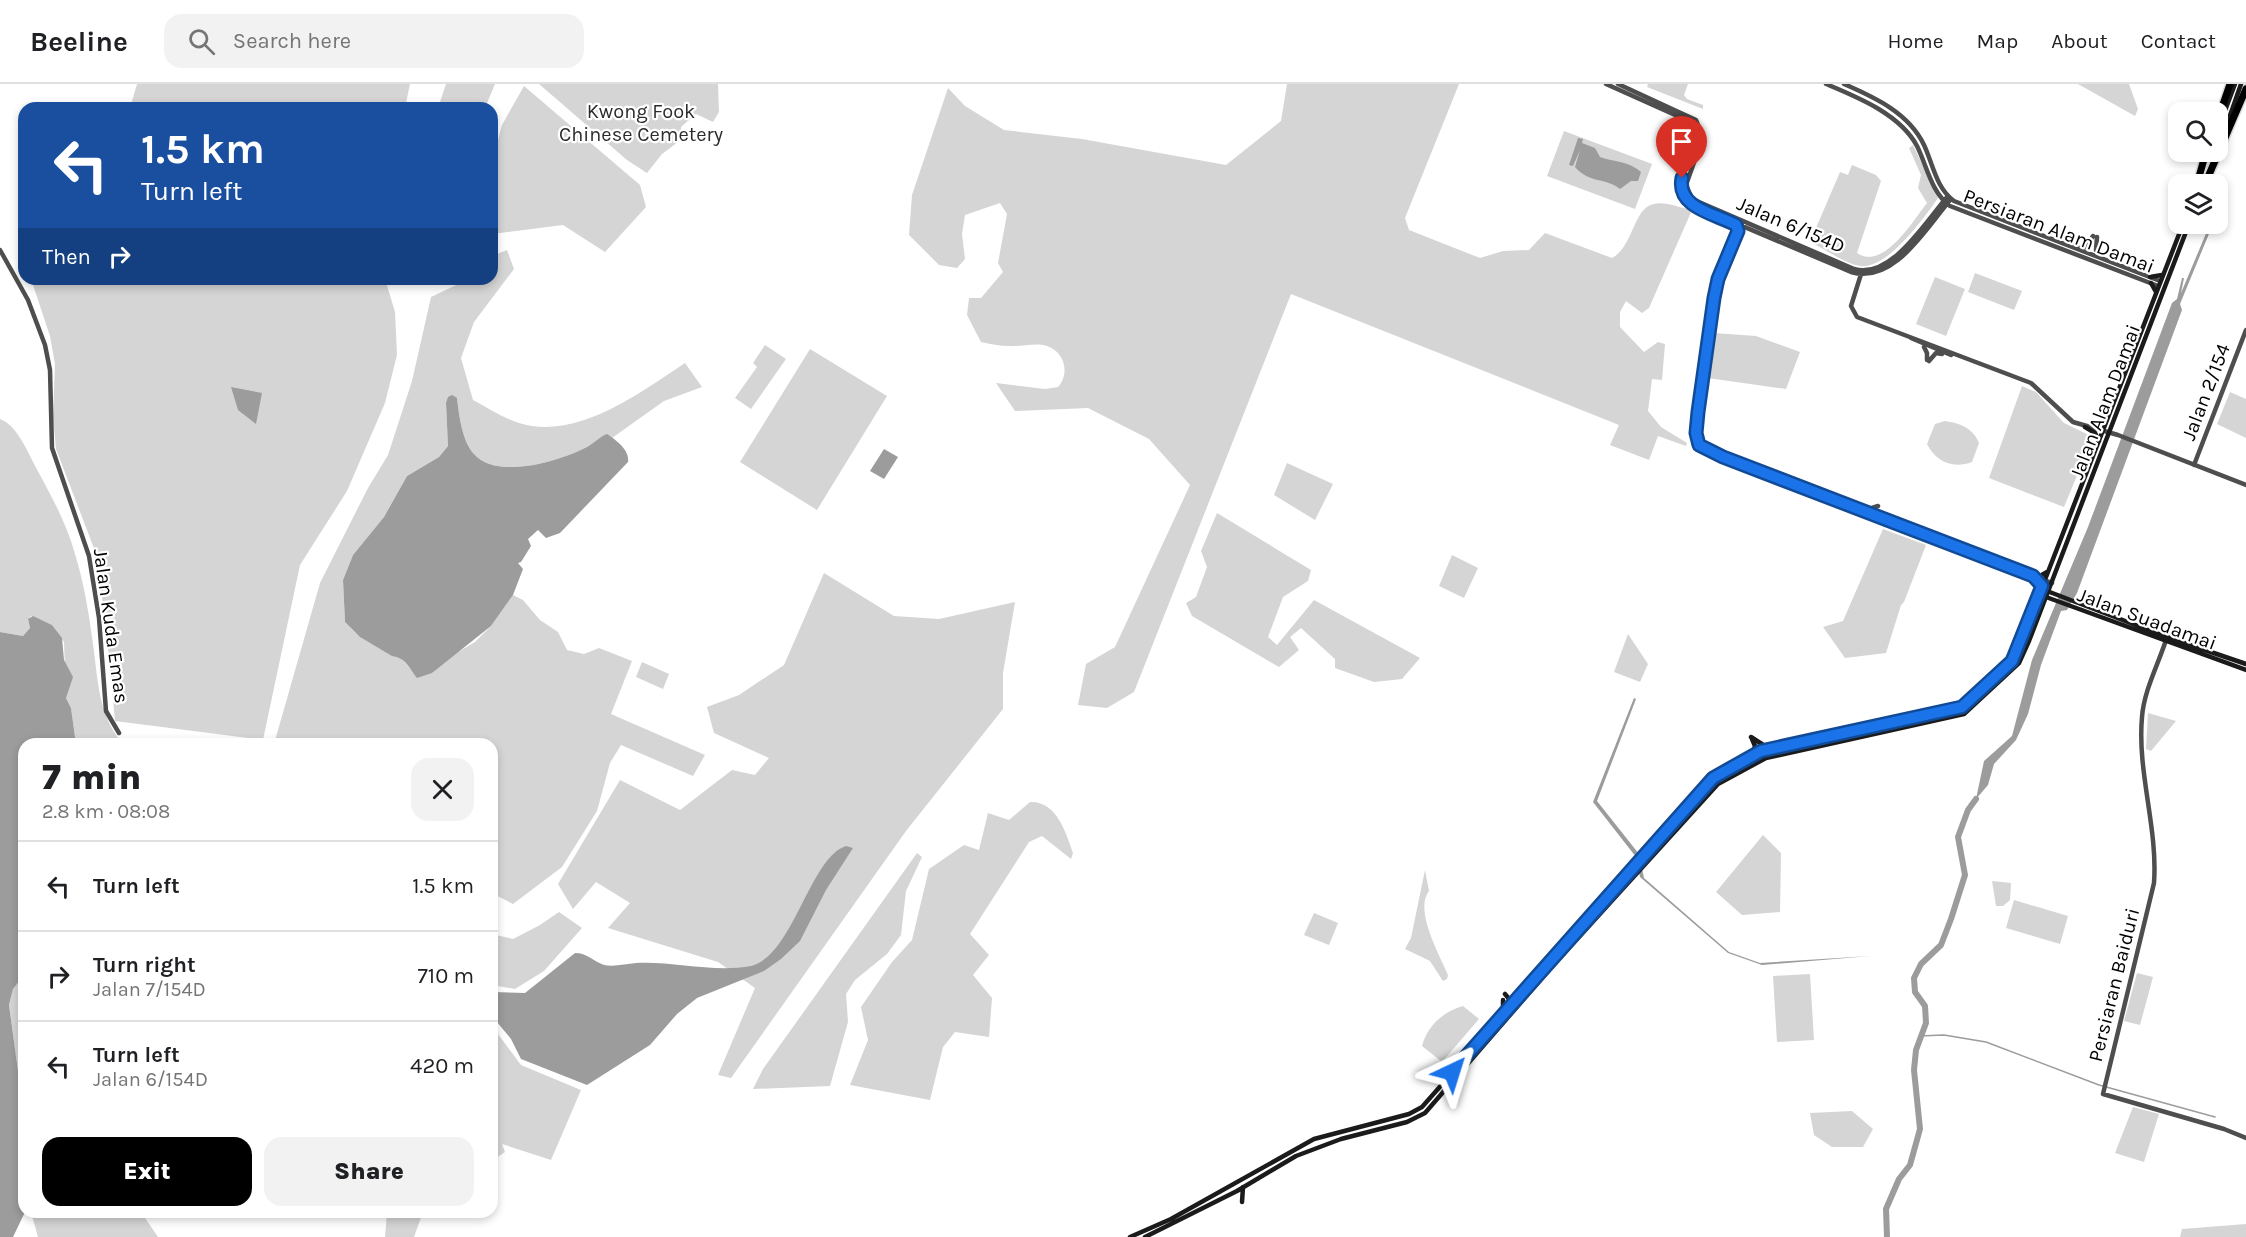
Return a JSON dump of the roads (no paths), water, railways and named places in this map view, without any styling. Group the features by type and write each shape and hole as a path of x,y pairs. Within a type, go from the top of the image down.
{"highway":[{"path":"2225,102 2232,85"},
{"path":"2209,174 2245,93"}],"main road":[{"path":"2228,120 2241,84"},
{"path":"2227,102 2232,85"},
{"name":"Jalan Alam Damai","path":"1130,1237 1171,1219 1314,1139 1401,1116 1422,1107 1713,778 1752,756 1772,749 1962,707 2012,661 2156,292 2162,284 2163,274 2179,234"},
{"name":"Jalan Alam Damai","path":"1243,1187 1296,1156 1420,1116 1436,1102 1509,1016 1517,1011 1718,784 1766,758 1964,714 2019,663 2110,432 2162,284 2184,234"},
{"path":"2150,277 2163,274"},
{"path":"2151,283 2156,292"},
{"path":"2092,429 2100,427 2106,420"},
{"path":"2085,427 2095,433 2098,441"},
{"path":"2033,576 2040,576 2048,572"},
{"path":"2033,576 2042,587"},
{"name":"Jalan Suadamai","path":"2042,587 2072,604"},
{"name":"Jalan Suadamai","path":"2039,595 2072,604 2246,670"},
{"name":"Jalan Suadamai","path":"2166,640 2246,664"},
{"path":"1752,756 1755,746 1751,737 1761,746 1772,749"},
{"path":"1502,1015 1504,997 1516,1000"},
{"path":"1401,1116 1397,1119 1401,1124"},
{"path":"1145,1237 1243,1187"},
{"path":"1230,1194 1242,1202 1243,1187"}],"street":[{"name":"Jalan 6/154D","path":"1606,84 1693,123 1698,136 1682,178 1682,190 1695,206 1746,229 1799,248 1851,272 1862,275 1893,260 1946,201"},
{"name":"Jalan 6/154D","path":"1618,84 1696,120 1703,137 1686,189 1692,199 1740,226 1862,275"},
{"name":"Persiaran Alam Damai","path":"1826,84 1875,107 1904,130 1916,145 1931,182 1946,201 2151,283 2162,284"},
{"name":"Persiaran Alam Damai","path":"1844,84 1878,99 1909,125 1922,141 1946,201 2070,246 2150,277 2162,284"},
{"path":"1740,226 1718,279 1714,298 1698,412 1696,433 1699,445 1723,457 2052,583"},
{"path":"2070,246 2086,247 2095,236 2096,250 2109,261"},
{"name":"Jalan Kuda Emas","path":"0,250 18,282"},
{"path":"1862,275 1851,306 1857,317 2038,387 2066,417 2085,427 2110,432 2246,485"},
{"name":"Jalan Kuda Emas","path":"20,285 28,300 45,345 50,370 52,448 89,556 99,618 106,711 119,733"},
{"name":"Jalan 2/154","path":"2194,465 2246,330"},
{"path":"1911,338 1951,356"},
{"path":"1920,343 1926,349 1928,360 1936,353 1959,357"},
{"path":"1866,510 1879,506 1885,518"},
{"name":"Persiaran Baiduri","path":"2166,640 2142,718 2143,758 2155,864 2154,883 2103,1091 2246,1138"}],"waterway":[{"path":"1887,1237 1886,1209 1899,1179 1910,1165 1920,1129 1914,1070 1916,1050 1926,1023 1925,1006 1915,992 1914,978 1921,964 1941,945 1951,919 1965,875 1958,837 1968,810 1976,799"},
{"path":"1919,1036 1944,1035 1986,1042 2099,1085 2215,1117"}],"park label":[{"name":"Kwong Fook Chinese Cemetery","path":"641,122"}]}
